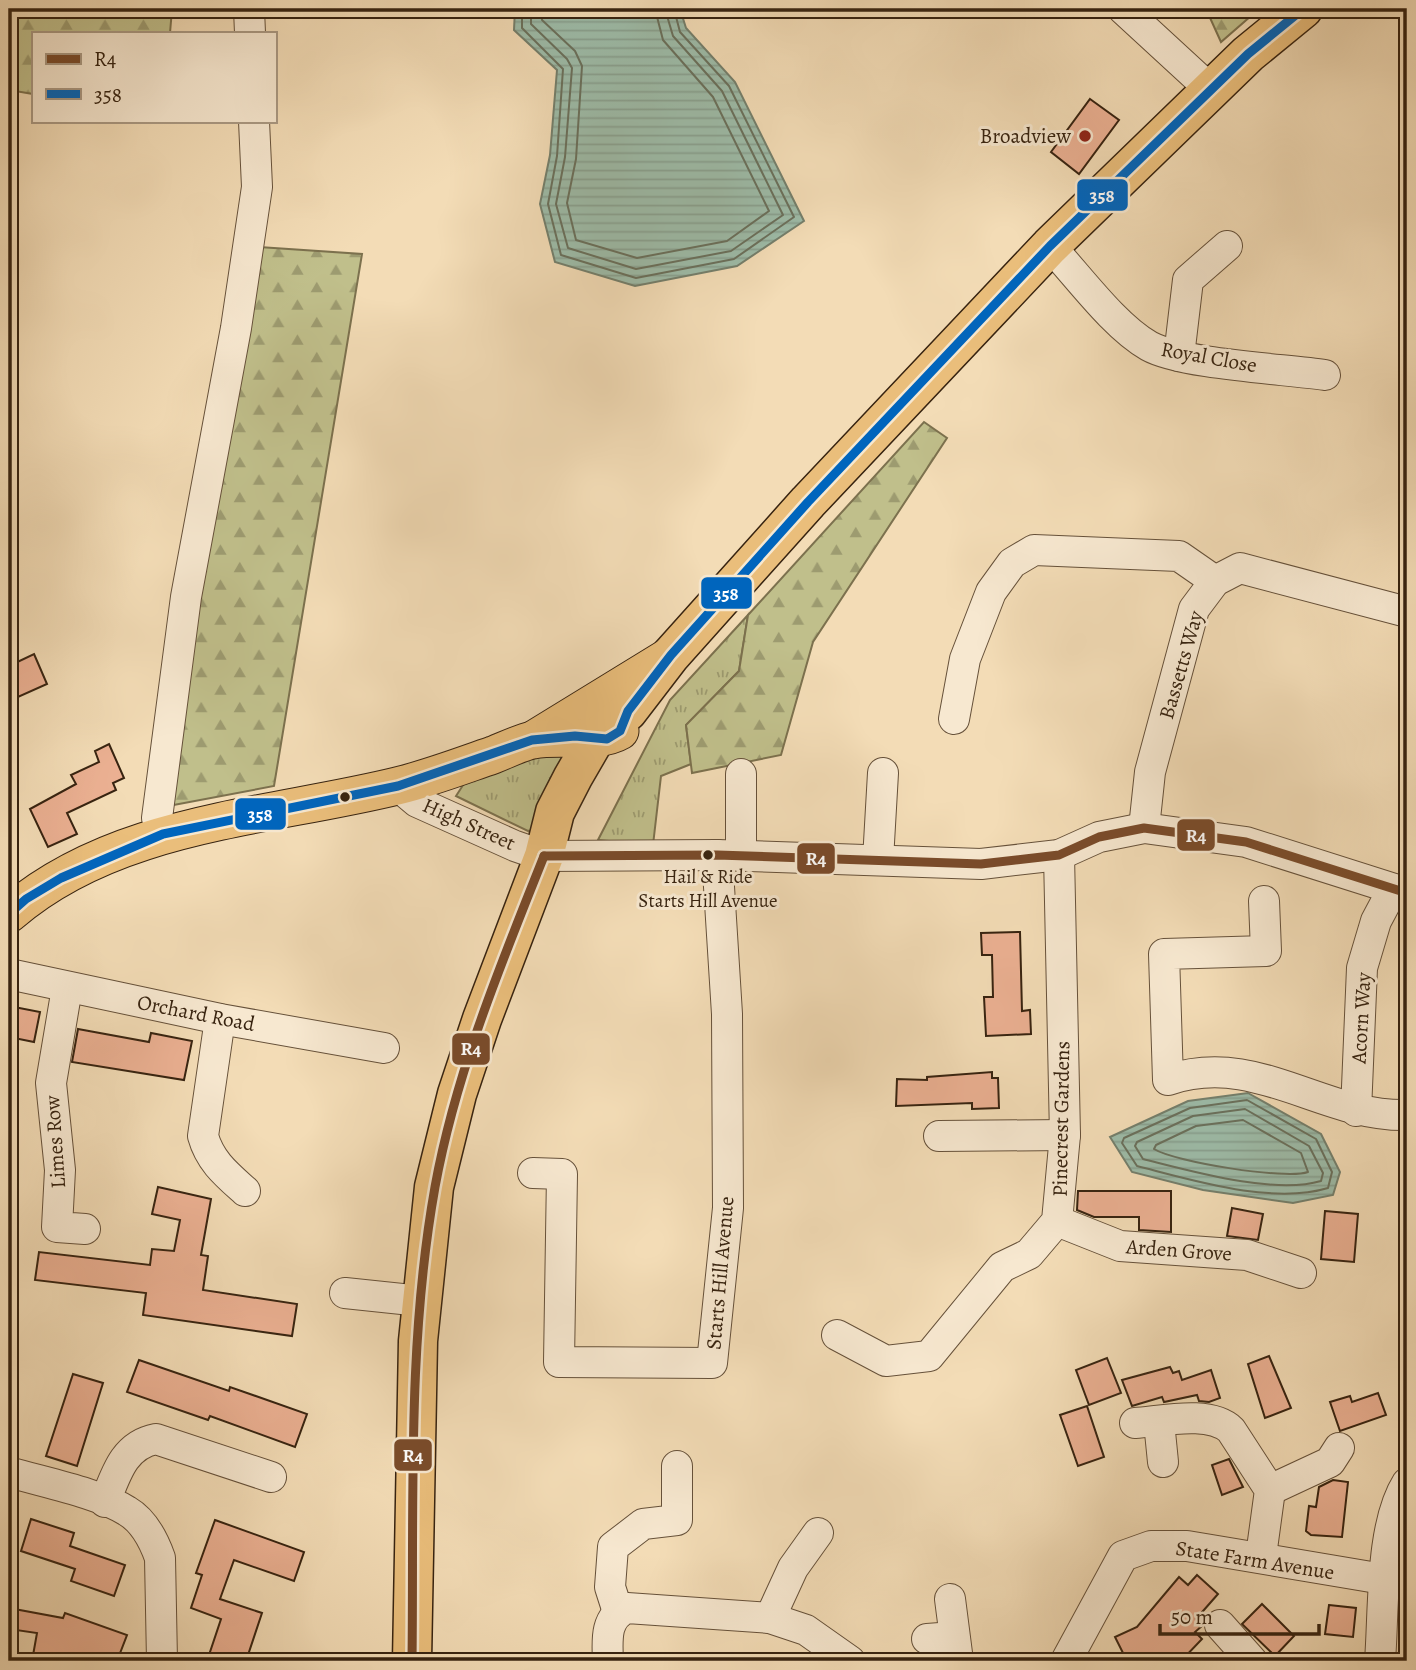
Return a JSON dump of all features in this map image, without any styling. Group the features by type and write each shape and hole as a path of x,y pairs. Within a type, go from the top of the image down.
{"highway":[{"path":"412,1661 421,1301 430,1212 450,1118 482,1019 544,856 555,812 615,727 671,655 808,502 1051,246 1211,90 1303,9"}],"main road":[{"name":"High Street","path":"532,740 561,719 671,655"},
{"name":"High Street","path":"9,914 26,899 61,878 163,834 398,786 532,740 575,736 615,727"}],"street":[{"path":"249,9 250,32"},
{"path":"1123,9 1211,90"},
{"path":"163,834 157,818 187,597 236,328 257,187 254,122"},
{"name":"Royal Close","path":"1051,246 1121,323 1150,346 1179,356 1325,375"},
{"path":"1179,356 1188,280 1227,246"},
{"path":"954,719 965,659 991,592 1012,563 1034,550 1179,556 1214,581 1240,568 1407,612"},
{"name":"Bassetts Way","path":"1144,828 1150,772 1194,609 1214,581"},
{"path":"877,860 883,773"},
{"path":"729,855 741,774"},
{"name":"High Street","path":"398,786 417,802 515,846 544,856 729,855 981,864 1059,855 1099,837 1144,828 1245,842 1400,891"},
{"name":"Starts Hill Avenue","path":"533,1173 562,1174 559,1362 712,1363 728,1208 729,855"},
{"name":"Pinecrest Gardens","path":"837,1335 886,1361 929,1356 1002,1267 1029,1254 1058,1221 1065,1135 1059,855"},
{"name":"Acorn Way","path":"1356,1111 1362,968 1376,921 1400,891"},
{"path":"1265,901 1266,951 1164,954 1168,1080 1192,1072 1246,1074 1275,1080 1356,1111 1407,1115"},
{"name":"Orchard Road","path":"9,974 220,1019 384,1048"},
{"name":"Limes Row","path":"67,988 51,1083 60,1170 57,1227 85,1229"},
{"path":"220,1019 203,1136 208,1153 218,1167 245,1191"},
{"path":"939,1136 1065,1135"},
{"name":"Arden Grove","path":"1058,1221 1120,1246 1247,1255 1301,1273"},
{"path":"345,1293 421,1301"},
{"path":"1163,1462 1147,1422 1210,1419 1225,1424 1270,1490 1261,1556"},
{"path":"105,1502 117,1472 130,1450 141,1442 156,1439 271,1477"},
{"path":"1270,1490 1330,1462 1339,1448"},
{"path":"622,1610 610,1587 613,1547 643,1524 677,1520 677,1466"},
{"path":"9,1472 105,1502 127,1511 140,1522 156,1545 160,1559 162,1661"},
{"path":"1380,1661 1396,1624 1383,1579 1396,1508 1407,1483"},
{"path":"771,1618 793,1568 818,1533"},
{"name":"State Farm Avenue","path":"1066,1661 1123,1556 1165,1545 1261,1556 1296,1566 1383,1579"},
{"path":"946,1646 950,1599"},
{"path":"622,1610 771,1618 806,1630 850,1661"},
{"path":"608,1661 610,1623 622,1610"},
{"path":"1220,1625 1252,1661"}],"green space":[{"path":"9,9 172,9 170,32 32,32 32,94 9,90"},
{"path":"1206,9 1259,9 1221,42"},
{"path":"259,247 362,254 274,786 163,807"},
{"path":"924,422 947,438 813,642 781,755 692,773 686,725 739,671 748,615"},
{"path":"748,615 739,671 686,725 691,764 661,776 653,845 598,840 670,700"},
{"path":"565,747 572,756 530,832 456,796 465,782"}],"water":[{"path":"515,9 680,9 686,28 735,82 804,221 737,266 635,286 555,262 540,204 550,155 557,70 514,30"},
{"path":"1248,1093 1321,1134 1340,1172 1333,1195 1293,1203 1203,1190 1132,1172 1110,1137 1188,1101"}],"building":[{"name":"Broadview","path":"1090,99 1119,120 1079,174 1051,152"},
{"path":"34,654 47,684 9,701 9,666"},
{"path":"109,744 124,778 113,783 116,790 67,813 77,834 48,847 30,809 76,784 71,775 99,762 95,751"},
{"path":"1020,932 1022,1011 1030,1010 1031,1034 986,1036 984,997 993,997 992,955 982,955 981,933"},
{"path":"9,1006 40,1012 34,1042 9,1037"},
{"path":"78,1029 149,1042 151,1033 192,1041 184,1080 72,1062"},
{"path":"992,1072 992,1078 998,1078 999,1108 972,1109 972,1103 896,1106 897,1079 927,1080 927,1077"},
{"path":"158,1187 211,1199 201,1255 208,1256 203,1290 297,1304 292,1336 143,1315 146,1293 35,1280 39,1252 150,1265 152,1249 174,1251 180,1220 152,1214"},
{"path":"1078,1191 1171,1191 1171,1232 1139,1230 1139,1217 1094,1217 1077,1210"},
{"path":"1232,1208 1263,1214 1258,1240 1227,1236"},
{"path":"1325,1211 1358,1214 1354,1262 1321,1259"},
{"path":"1269,1356 1291,1408 1265,1418 1248,1364"},
{"path":"1107,1358 1121,1393 1089,1405 1076,1370"},
{"path":"139,1360 229,1391 230,1387 307,1414 295,1447 210,1416 208,1420 127,1392"},
{"path":"1170,1367 1173,1373 1179,1371 1182,1380 1211,1370 1220,1398 1209,1402 1199,1401 1197,1395 1164,1402 1162,1397 1132,1406 1122,1380"},
{"path":"73,1374 103,1383 77,1466 46,1456"},
{"path":"1378,1393 1386,1415 1340,1431 1330,1402 1350,1396 1352,1402"},
{"path":"1087,1406 1104,1457 1078,1466 1060,1415"},
{"path":"1229,1459 1243,1487 1222,1495 1212,1465"},
{"path":"1333,1480 1348,1482 1342,1537 1311,1535 1306,1531 1309,1506 1316,1507 1319,1487"},
{"path":"31,1519 74,1533 70,1546 125,1565 114,1596 71,1581 75,1569 21,1551"},
{"path":"215,1520 304,1552 294,1581 234,1560 220,1599 262,1613 246,1661 207,1661 221,1619 191,1608 202,1575 196,1573"},
{"path":"1197,1575 1218,1594 1196,1619 1203,1625 1195,1632 1202,1639 1181,1661 1127,1661 1115,1637 1137,1627 1179,1577 1188,1585"},
{"path":"1262,1604 1294,1636 1275,1656 1242,1624"},
{"path":"1329,1605 1356,1608 1353,1637 1325,1634"},
{"path":"9,1608 63,1618 65,1613 127,1635 117,1661 32,1661 37,1633 9,1629"}],"transit line":[{"name":"358","path":"9,914 26,899 61,878 163,834 398,786 532,740 575,736 607,739 620,731 628,711 671,655 808,502 1050,246 1248,54 1303,9"},
{"name":"R4","path":"544,856 717,855 981,864 1059,855 1099,837 1144,828 1246,842 1407,893"},
{"name":"R4","path":"412,1661 416,1364 426,1246 435,1187 467,1060 544,856"}],"place":[{"name":"Broadview","path":"1085,136"},
{"name":"Hail & Ride Starts Hill Avenue","path":"708,855"}]}
